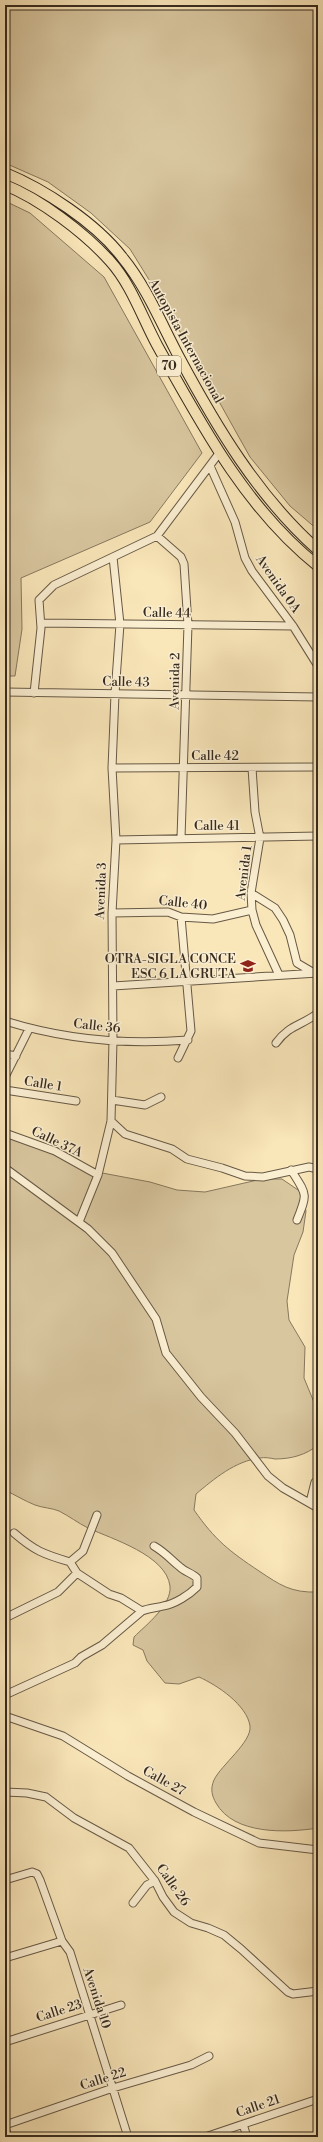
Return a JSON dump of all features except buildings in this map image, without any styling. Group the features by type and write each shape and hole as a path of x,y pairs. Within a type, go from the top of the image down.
{"main road":[{"name":"Autopista Internacional","path":"5,173 37,188 60,203 98,232 122,257 135,275 210,410 243,463 287,520 318,550"},
{"name":"Autopista Internacional","path":"5,185 54,213 111,262 126,284 173,372 220,452 276,526 297,548 318,566"}],"street":[{"path":"34,693 40,623 39,600 45,592 54,585 157,536 220,452"},
{"name":"Avenida 0A","path":"210,466 235,522 245,558 252,571 293,626 318,666"},
{"name":"Avenida 2","path":"157,536 181,557 184,564 188,625 185,768 181,838"},
{"name":"Avenida 3","path":"78,1222 98,1175 111,1121 113,1040 112,913 116,840 112,768 120,624 114,557"},
{"name":"Calle 44","path":"40,623 293,626"},
{"name":"Calle 43","path":"5,692 318,697"},
{"name":"Calle 42","path":"112,768 318,767"},
{"name":"Avenida 1","path":"252,768 255,812 260,838 251,893 252,910 256,925 279,975"},
{"name":"Calle 41","path":"116,840 318,836"},
{"path":"251,893 275,908 290,935 298,963 316,973"},
{"name":"Calle 40","path":"112,913 168,912 181,917 213,919 252,910"},
{"path":"178,1058 188,1040 191,1031 188,980 181,917"},
{"path":"113,986 316,973"},
{"path":"276,1043 284,1033 292,1027 305,1023 318,1013"},
{"name":"Calle 36","path":"5,1021 29,1029 113,1040 161,1042 188,1040"},
{"path":"5,1077 29,1029"},
{"path":"5,1054 16,1056"},
{"name":"Calle 1","path":"5,1090 76,1101"},
{"path":"112,1100 145,1105 161,1097"},
{"path":"111,1121 125,1134 172,1149 187,1159 222,1168 245,1176 263,1177 310,1167 318,1169"},
{"name":"Calle 37A","path":"5,1133 55,1151 98,1175"},
{"path":"5,1168 88,1229 112,1253 156,1319 166,1353 201,1397 239,1438 268,1476 283,1488 310,1502 318,1508"},
{"path":"291,1170 305,1192 306,1198 297,1220"},
{"path":"310,1502 315,1482"},
{"path":"70,1562 83,1551 97,1516"},
{"path":"14,1533 30,1547 48,1556 70,1562 77,1573 109,1594 121,1598 142,1611"},
{"path":"5,1695 75,1663 81,1657 102,1645 147,1608 165,1606 191,1592 198,1584 197,1578 191,1572 181,1568 168,1554 154,1546"},
{"path":"5,1618 35,1605 58,1592 77,1573"},
{"name":"Calle 27","path":"5,1716 63,1736 128,1776 194,1812 259,1843 318,1850"},
{"name":"Calle 26","path":"5,1792 27,1793 46,1797 74,1818 129,1848 155,1881 174,1912 191,1923 208,1928 224,1936 241,1949 288,1992 293,1994 318,1991"},
{"name":"Avenida 10","path":"5,1880 32,1872 37,1874 40,1880 62,1941 70,1952 128,2137"},
{"path":"133,1903 147,1885 155,1881"},
{"path":"5,1958 62,1941"},
{"name":"Calle 23","path":"5,2042 121,2005"},
{"name":"Calle 22","path":"5,2126 113,2088 191,2065 209,2056"},
{"name":"Calle 21","path":"205,2137 318,2099"},
{"path":"243,2124 247,2137"},
{"path":"5,2126 8,2137"}],"shaded area":[{"path":"5,5 318,5 318,530 290,506 250,457 169,312 130,249 91,213 48,182 5,163"},
{"path":"5,201 30,213 104,277 202,453 150,522 21,578 22,629 15,676 5,676"},
{"path":"5,1135 97,1172 150,1182 177,1190 205,1192 262,1179 282,1179 301,1192 306,1211 303,1232 294,1255 287,1301 289,1320 305,1347 304,1378 318,1412 318,1445 303,1454 292,1457 275,1459 262,1458 251,1460 234,1467 196,1494 194,1510 223,1544 266,1576 286,1587 300,1591 318,1592 318,1828 276,1831 248,1826 235,1821 224,1813 216,1803 212,1792 214,1780 246,1739 250,1726 248,1718 237,1703 222,1690 199,1677 179,1684 165,1683 147,1661 143,1650 133,1645 134,1637 163,1607 170,1593 170,1586 166,1575 159,1565 149,1557 123,1543 88,1528 59,1511 35,1505 5,1490"}],"place":[{"name":"OTRA-SIGLA CONCE ESC 6 LA GRUTA","path":"248,966"}]}
